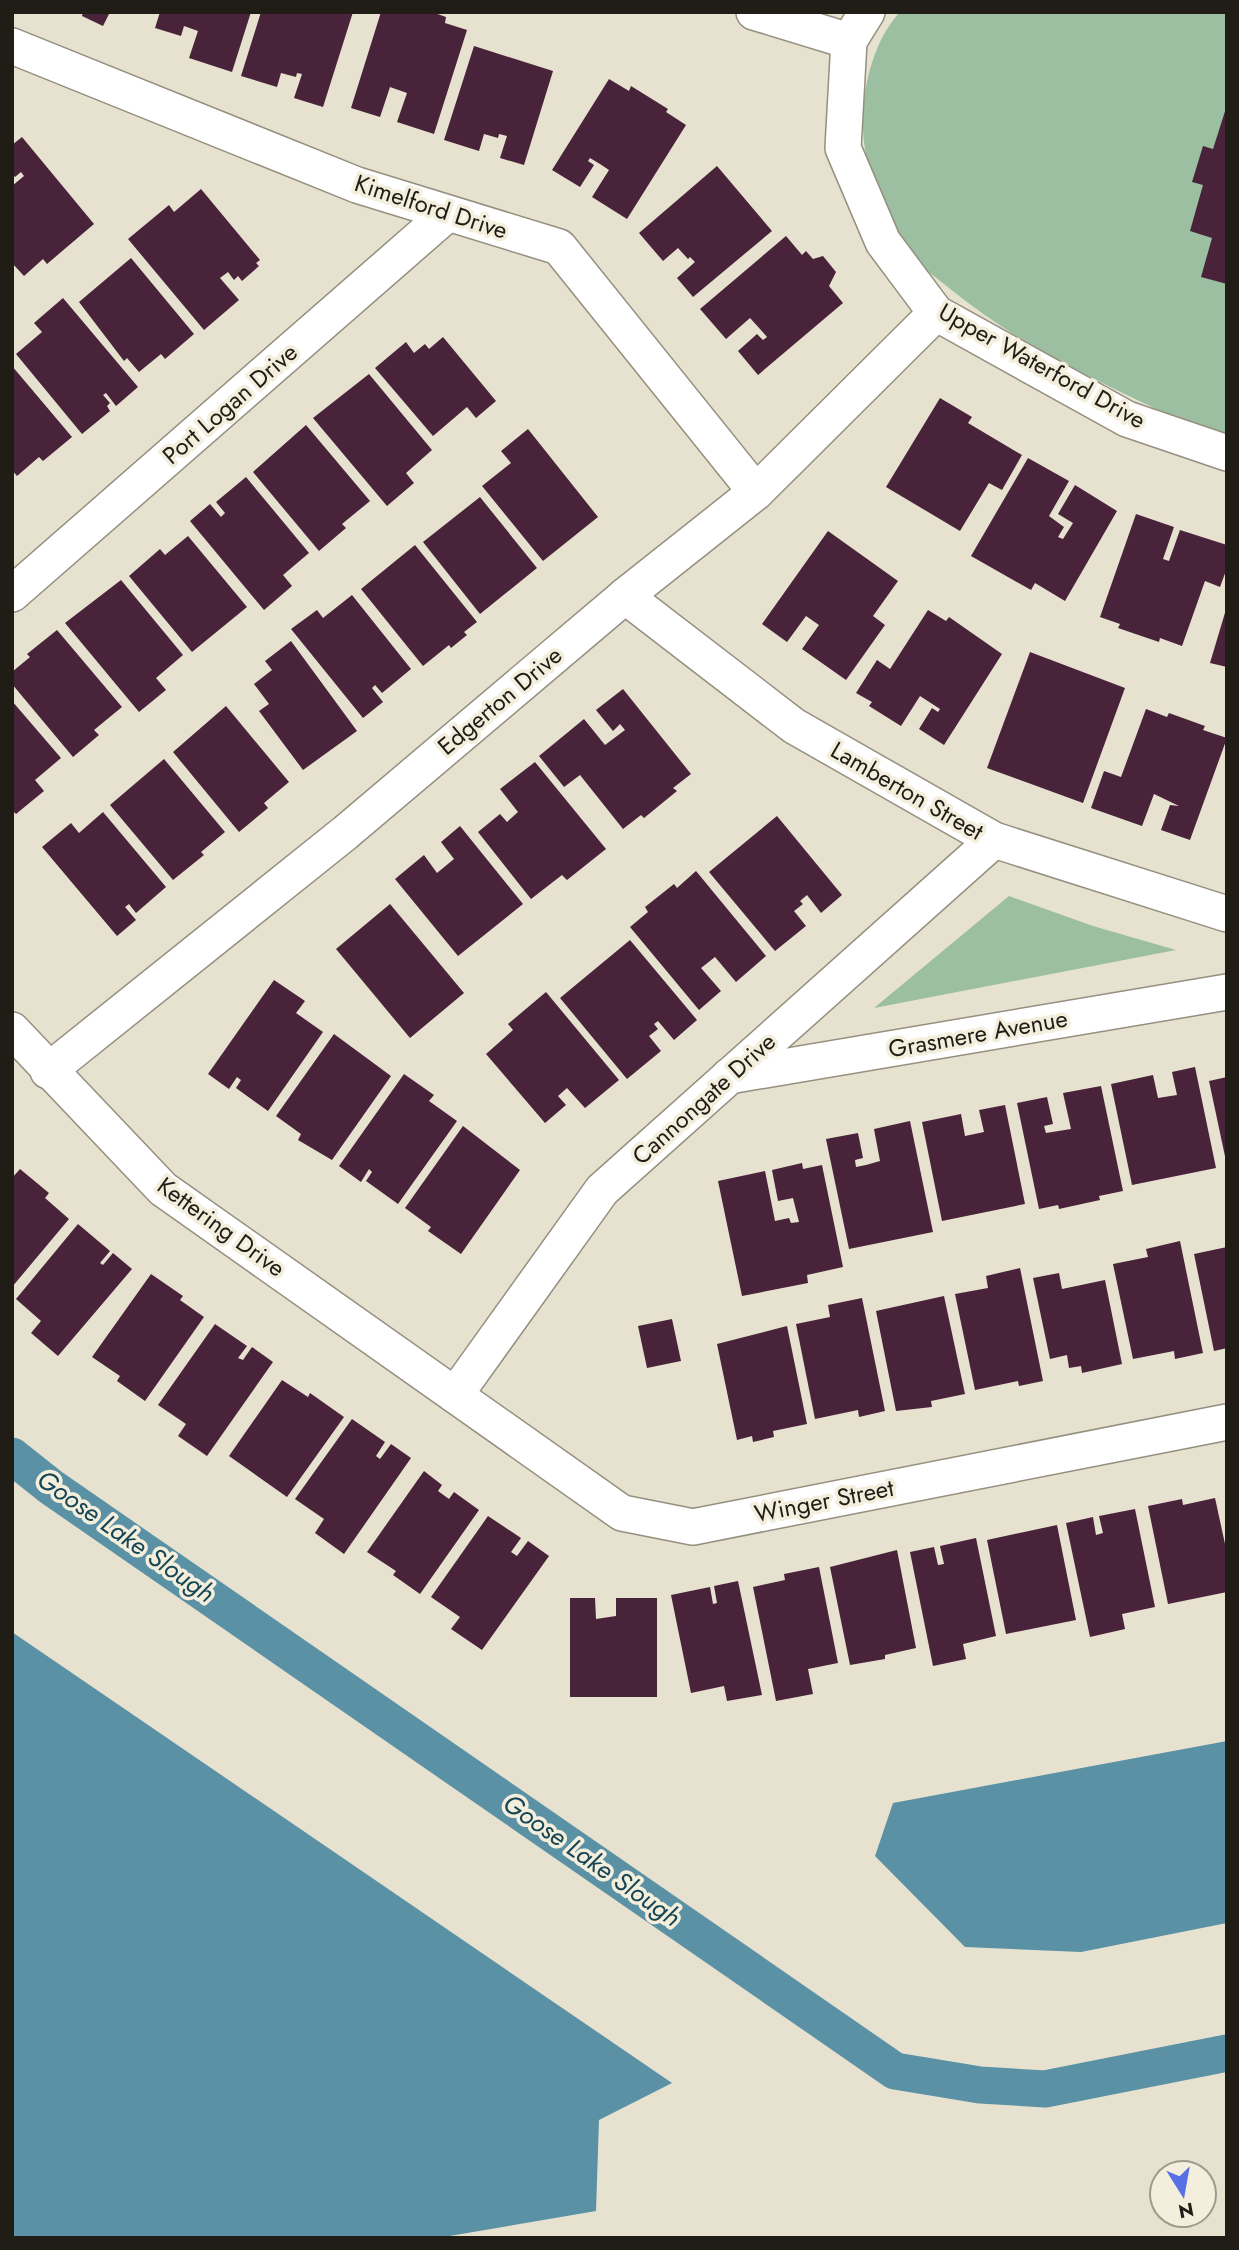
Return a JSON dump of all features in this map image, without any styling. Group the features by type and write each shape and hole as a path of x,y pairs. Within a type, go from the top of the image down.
{"street":[{"path":"754,12 858,27"},
{"name":"Upper Waterford Drive","path":"858,27 844,148 883,242 936,313 1127,419 1227,453"},
{"name":"Kimelford Drive","path":"12,46 358,185 559,247 756,492"},
{"name":"Port Logan Drive","path":"12,594 447,214"},
{"name":"Edgerton Drive","path":"48,1071 345,833 625,596 756,492 936,313"},
{"name":"Lamberton Street","path":"625,596 794,726 994,840 1227,914"},
{"name":"Cannongate Drive","path":"455,1395 602,1190 994,840"},
{"name":"Grasmere Avenue","path":"729,1076 1227,992"},
{"name":"Kettering Drive","path":"12,1030 48,1071 163,1189 455,1395"},
{"name":"Winger Street","path":"455,1395 622,1513 692,1527 1227,1422"}],"green space":[{"path":"900,12 1227,12 1227,439 1212,435 1143,403 1042,351 979,311 913,257 883,208 870,172 863,134 864,102 873,60 884,34"},
{"path":"1009,896 1093,926 1176,950 874,1008"}],"water":[{"path":"12,1632 672,2083 599,2120 596,2211 438,2238 12,2238"},
{"path":"1227,1741 1227,1923 1081,1952 965,1947 875,1856 893,1803"}],"building":[{"path":"83,12 110,12 103,26 82,16"},
{"path":"160,12 251,12 232,72 189,58 198,31 184,26 181,36 155,28"},
{"path":"261,12 353,12 323,107 294,98 302,74 297,73 296,77 281,73 277,87 241,76"},
{"path":"381,12 432,12 446,17 445,23 467,30 434,134 397,122 407,93 390,87 380,117 351,108"},
{"path":"474,46 553,71 524,165 500,158 507,136 499,134 498,138 484,134 479,151 444,140"},
{"path":"609,79 629,91 631,86 668,109 666,112 686,125 627,219 592,197 609,170 600,164 590,158 588,161 594,165 580,187 552,170"},
{"path":"1227,105 1227,284 1201,277 1212,238 1190,231 1203,185 1192,182 1203,146 1213,149"},
{"path":"22,137 94,224 47,264 43,259 24,276 12,263 12,186 24,176 21,172 15,177 12,174 12,145"},
{"path":"717,166 772,231 693,297 677,278 695,262 690,257 688,259 678,248 663,261 639,233"},
{"path":"201,189 260,260 256,263 259,266 242,281 238,276 234,280 228,272 220,278 239,300 204,330 128,239 169,205 174,212"},
{"path":"786,236 802,255 806,251 813,259 823,256 836,272 829,286 843,303 758,375 738,351 757,334 763,340 767,337 760,329 750,318 726,339 700,309"},
{"path":"131,258 194,334 165,359 161,354 139,372 127,358 124,361 79,302"},
{"path":"63,298 138,387 116,406 106,393 103,395 110,403 107,406 110,411 82,434 16,354 42,332 34,323"},
{"path":"443,337 496,401 476,418 467,407 433,436 375,368 406,342 414,353 425,344 429,349"},
{"path":"12,366 72,437 43,461 39,457 17,476 12,470"},
{"path":"369,374 432,450 406,473 414,483 387,506 313,418"},
{"path":"940,398 972,417 968,423 1022,455 1002,490 989,483 960,531 886,487"},
{"path":"306,425 370,501 342,524 346,528 319,551 253,472"},
{"path":"528,429 598,517 543,561 482,486 511,463 501,451"},
{"path":"1028,458 1069,481 1049,516 1064,527 1058,537 1063,539 1073,523 1058,514 1075,485 1117,511 1065,601 1035,583 1031,590 971,556"},
{"path":"246,477 309,553 283,575 292,586 264,610 190,521 210,504 221,517 225,513 216,502"},
{"path":"480,497 537,568 480,614 423,542"},
{"path":"1136,514 1174,527 1163,559 1169,561 1180,530 1227,545 1227,568 1220,587 1205,581 1182,646 1160,638 1159,642 1118,628 1120,624 1100,617"},
{"path":"828,531 898,581 873,616 885,625 846,680 802,649 819,625 806,616 787,642 762,624"},
{"path":"188,536 247,607 192,652 129,576 160,549 165,555"},
{"path":"415,545 477,622 464,632 467,635 451,648 449,645 423,666 361,589"},
{"path":"121,580 183,655 156,678 166,690 139,712 65,623"},
{"path":"352,595 411,669 382,693 375,685 372,688 383,702 363,718 291,629 317,610 323,618"},
{"path":"1227,606 1227,667 1210,663"},
{"path":"928,610 946,621 949,617 1002,654 944,745 919,729 932,708 938,712 940,709 920,696 901,726 869,706 872,702 856,693 877,660 890,669"},
{"path":"57,630 122,707 94,730 99,735 73,757 12,684 12,672 30,657 27,654"},
{"path":"291,641 357,731 303,770 259,711 269,704 254,684 272,670 265,661"},
{"path":"1030,652 1125,688 1083,803 987,768"},
{"path":"623,689 691,774 673,788 677,791 644,818 641,815 623,829 580,775 564,787 539,756 584,719 605,745 625,730 620,724 613,731 596,710"},
{"path":"12,701 61,758 35,780 44,791 16,814 12,810"},
{"path":"226,706 289,782 264,803 268,808 239,832 173,752"},
{"path":"1146,709 1167,717 1169,713 1205,726 1203,730 1227,738 1190,840 1161,830 1170,805 1179,806 1154,794 1142,826 1091,808 1104,771 1121,777"},
{"path":"164,759 225,832 201,852 204,855 173,880 110,805"},
{"path":"535,762 606,849 567,880 562,875 531,899 478,832 500,814 507,822 518,812 500,789"},
{"path":"103,812 166,887 136,913 129,904 125,907 136,920 117,936 42,847 71,823 79,833"},
{"path":"777,816 842,895 821,913 807,895 800,901 803,904 794,911 806,926 775,951 709,872"},
{"path":"460,826 523,904 458,956 395,879 424,855 437,873 454,859 441,842"},
{"path":"696,871 766,956 736,982 715,957 701,968 721,991 699,1010 630,927 648,912 645,907 674,884 677,888"},
{"path":"390,904 464,993 410,1038 336,949"},
{"path":"630,940 697,1020 674,1040 658,1021 654,1024 658,1029 649,1036 661,1051 627,1079 560,998"},
{"path":"274,980 305,1001 296,1013 323,1032 268,1111 236,1088 241,1080 237,1077 229,1089 208,1074"},
{"path":"546,992 619,1080 585,1108 567,1088 558,1096 566,1105 545,1123 486,1054 513,1030 508,1024"},
{"path":"334,1034 391,1076 332,1160 298,1140 301,1134 276,1116"},
{"path":"1195,1067 1216,1168 1132,1185 1111,1084 1153,1075 1158,1098 1177,1095 1172,1072"},
{"path":"404,1074 434,1095 429,1101 457,1121 398,1204 366,1181 372,1172 369,1169 361,1182 339,1166"},
{"path":"1227,1077 1227,1161 1226,1161 1209,1081"},
{"path":"1101,1086 1123,1191 1099,1196 1100,1200 1059,1209 1058,1205 1039,1209 1017,1103 1047,1097 1053,1124 1044,1126 1046,1133 1071,1129 1063,1093"},
{"path":"1005,1105 1025,1204 942,1221 922,1122 961,1114 965,1136 984,1132 979,1110"},
{"path":"910,1121 933,1232 849,1249 826,1139 858,1133 863,1158 855,1160 856,1167 866,1165 880,1161 874,1129"},
{"path":"463,1126 520,1170 461,1254 428,1231 431,1227 405,1208"},
{"path":"802,1163 803,1169 822,1165 843,1267 807,1275 808,1283 742,1296 718,1181 765,1171 775,1221 789,1218 791,1223 799,1222 793,1198 778,1201 772,1170"},
{"path":"20,1169 49,1193 45,1198 69,1219 12,1287 12,1178"},
{"path":"78,1224 110,1251 100,1263 103,1265 113,1253 132,1269 58,1356 31,1333 41,1321 16,1299"},
{"path":"1180,1241 1203,1353 1175,1359 1174,1351 1133,1359 1113,1264 1148,1257 1146,1249"},
{"path":"1227,1247 1227,1348 1214,1351 1194,1254"},
{"path":"1020,1268 1043,1381 1019,1386 1018,1381 975,1390 955,1294 988,1288 986,1276"},
{"path":"1059,1273 1062,1289 1105,1280 1122,1364 1082,1373 1081,1366 1069,1368 1067,1355 1050,1359 1033,1278"},
{"path":"151,1274 183,1296 180,1300 204,1317 145,1401 117,1381 120,1376 92,1357"},
{"path":"944,1296 965,1394 931,1401 932,1407 896,1411 876,1311"},
{"path":"862,1298 885,1411 859,1417 858,1410 815,1419 796,1324 830,1317 828,1305"},
{"path":"672,1319 681,1361 647,1368 638,1326"},
{"path":"215,1324 247,1346 238,1358 243,1360 252,1347 273,1362 207,1456 178,1436 186,1424 158,1405"},
{"path":"787,1326 807,1424 773,1431 774,1437 753,1442 752,1436 737,1440 717,1344"},
{"path":"282,1380 308,1397 310,1393 344,1417 287,1497 229,1456"},
{"path":"352,1419 385,1442 376,1456 380,1459 391,1444 411,1458 344,1554 315,1533 324,1519 295,1499"},
{"path":"424,1471 442,1485 438,1491 449,1499 454,1492 479,1510 420,1594 393,1575 396,1571 367,1552"},
{"path":"1215,1498 1227,1553 1227,1592 1168,1604 1148,1506 1182,1499 1183,1505"},
{"path":"1135,1509 1155,1607 1122,1614 1125,1629 1090,1637 1066,1523 1093,1517 1096,1535 1103,1533 1099,1516"},
{"path":"488,1516 521,1538 511,1552 517,1556 528,1541 549,1556 482,1650 451,1629 460,1617 431,1597"},
{"path":"1057,1525 1076,1620 1006,1634 987,1540"},
{"path":"976,1538 996,1636 963,1644 966,1659 933,1666 910,1552 934,1547 938,1565 944,1564 940,1546"},
{"path":"897,1550 916,1648 885,1655 885,1659 850,1665 830,1567"},
{"path":"819,1567 838,1663 808,1669 813,1694 776,1701 753,1587 785,1580 784,1574"},
{"path":"738,1581 762,1695 727,1701 724,1686 691,1693 671,1595 710,1587 713,1604 717,1603 714,1586"},
{"path":"570,1598 595,1598 596,1619 616,1616 616,1598 657,1598 657,1697 570,1697"}],"waterway":[{"name":"Goose Lake Slough","path":"12,1456 51,1487 895,2071 980,2085 1045,2089 1227,2053"}]}
